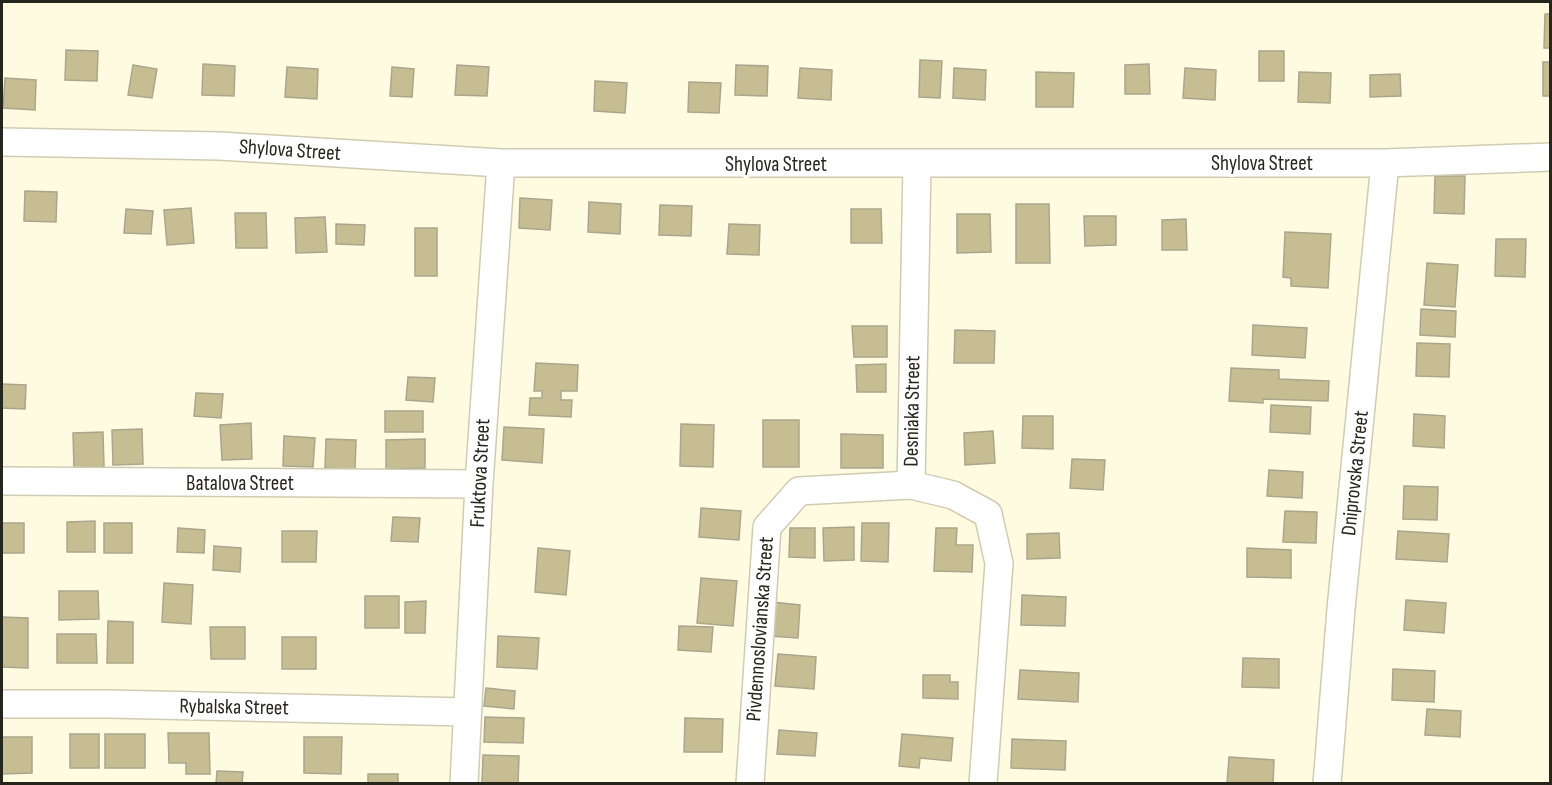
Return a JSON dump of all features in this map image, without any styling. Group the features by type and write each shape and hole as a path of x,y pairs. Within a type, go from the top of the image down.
{"street":[{"name":"Shylova Street","path":"2,142 220,146 501,163 1385,163 1551,156"},
{"name":"Fruktova Street","path":"464,783 479,484 501,163"},
{"name":"Dniprovska Street","path":"1327,783 1341,609 1385,163"},
{"name":"Desniaka Street","path":"917,164 911,484 953,495 988,514 999,563 983,783"},
{"name":"Batalova Street","path":"2,481 479,484"},
{"name":"Pivdennoslovianska Street","path":"750,783 767,527 799,491 911,484"},
{"name":"Rybalska Street","path":"2,704 109,704 467,712"}],"building":[{"path":"1545,14 1550,14 1550,48 1544,48"},
{"path":"66,50 98,51 97,81 65,80"},
{"path":"1259,51 1284,51 1284,81 1259,81"},
{"path":"920,60 942,61 940,98 919,97"},
{"path":"1543,62 1550,62 1550,96 1543,96"},
{"path":"203,64 235,66 234,96 202,95"},
{"path":"1149,64 1150,94 1125,94 1125,65"},
{"path":"133,65 157,69 152,98 128,95"},
{"path":"457,65 489,67 487,96 455,95"},
{"path":"736,65 768,66 767,96 735,95"},
{"path":"287,67 318,69 317,99 285,97"},
{"path":"392,67 414,69 412,97 390,96"},
{"path":"800,68 832,70 831,100 798,98"},
{"path":"954,68 986,70 985,100 953,98"},
{"path":"1185,68 1216,70 1215,100 1183,98"},
{"path":"1036,72 1074,73 1073,107 1036,107"},
{"path":"1299,72 1331,73 1330,103 1298,102"},
{"path":"1400,74 1401,96 1370,97 1370,75"},
{"path":"5,78 36,80 35,110 3,108"},
{"path":"595,81 627,83 625,113 594,111"},
{"path":"689,82 721,83 719,113 688,112"},
{"path":"1435,176 1465,176 1464,214 1434,213"},
{"path":"25,191 57,192 56,222 24,221"},
{"path":"520,198 552,200 550,230 519,228"},
{"path":"589,202 621,204 620,234 588,232"},
{"path":"1016,204 1049,204 1050,263 1016,263"},
{"path":"660,205 692,206 691,236 659,235"},
{"path":"191,208 194,243 167,245 164,210"},
{"path":"126,209 153,211 151,234 124,233"},
{"path":"851,209 881,209 882,243 851,243"},
{"path":"235,213 266,213 267,248 236,248"},
{"path":"957,214 990,214 991,252 957,253"},
{"path":"1084,216 1116,216 1116,245 1085,246"},
{"path":"325,217 327,252 296,253 295,218"},
{"path":"1186,219 1187,250 1162,250 1162,220"},
{"path":"336,224 365,225 364,245 336,244"},
{"path":"729,224 760,225 759,255 727,254"},
{"path":"415,228 437,228 437,276 415,276"},
{"path":"1285,232 1331,234 1328,288 1291,286 1291,278 1283,277"},
{"path":"1496,239 1526,239 1525,277 1495,276"},
{"path":"1427,263 1458,265 1455,307 1424,305"},
{"path":"1421,309 1456,311 1455,337 1420,335"},
{"path":"1253,325 1307,328 1305,358 1252,355"},
{"path":"852,326 887,326 887,357 854,357"},
{"path":"955,330 995,331 994,363 954,363"},
{"path":"1417,343 1450,344 1449,377 1416,376"},
{"path":"536,363 578,365 577,391 561,391 561,400 572,400 571,417 529,415 530,398 542,398 542,391 534,391"},
{"path":"886,364 886,392 857,392 856,365"},
{"path":"1231,368 1279,370 1279,379 1329,381 1328,401 1263,399 1263,403 1229,401"},
{"path":"408,377 435,378 433,402 406,400"},
{"path":"2,384 26,385 25,409 2,408"},
{"path":"196,393 223,394 221,418 194,416"},
{"path":"1271,405 1311,407 1310,434 1270,432"},
{"path":"385,411 423,411 423,432 385,432"},
{"path":"1414,414 1445,416 1444,448 1413,446"},
{"path":"1023,416 1053,416 1053,449 1022,448"},
{"path":"763,420 799,420 799,467 763,467"},
{"path":"251,423 252,459 222,460 220,425"},
{"path":"681,424 714,425 713,467 680,466"},
{"path":"504,427 544,429 542,463 502,460"},
{"path":"142,429 143,464 113,465 112,430"},
{"path":"993,431 995,463 965,465 964,433"},
{"path":"103,432 104,467 74,468 73,433"},
{"path":"841,434 883,435 883,468 841,468"},
{"path":"284,436 315,438 313,467 283,466"},
{"path":"326,439 356,440 355,470 325,468"},
{"path":"425,439 425,468 386,469 386,440"},
{"path":"1072,459 1105,460 1103,490 1070,488"},
{"path":"1269,470 1303,472 1302,498 1267,496"},
{"path":"1404,486 1438,487 1437,520 1403,519"},
{"path":"701,508 741,511 739,540 699,537"},
{"path":"1285,511 1317,512 1316,543 1283,542"},
{"path":"393,517 420,518 418,542 391,541"},
{"path":"95,521 95,552 67,552 67,522"},
{"path":"2,523 24,523 24,553 2,553"},
{"path":"104,523 132,523 132,553 104,553"},
{"path":"862,523 889,523 888,562 861,561"},
{"path":"854,527 854,560 824,561 823,528"},
{"path":"178,528 205,530 204,553 177,552"},
{"path":"790,528 815,528 815,558 789,557"},
{"path":"936,528 957,528 956,545 973,545 972,572 934,571"},
{"path":"282,531 317,531 316,562 282,562"},
{"path":"1398,531 1449,534 1447,562 1396,559"},
{"path":"1059,533 1060,558 1027,559 1027,534"},
{"path":"214,546 241,548 240,572 213,570"},
{"path":"538,548 570,551 566,595 535,592"},
{"path":"1247,548 1291,550 1291,578 1247,577"},
{"path":"701,578 737,581 733,626 697,623"},
{"path":"164,583 193,585 191,624 162,622"},
{"path":"59,591 98,591 99,619 59,620"},
{"path":"1022,595 1066,597 1065,626 1021,625"},
{"path":"365,596 399,596 399,628 365,628"},
{"path":"1406,600 1446,603 1444,633 1404,630"},
{"path":"426,601 425,633 405,633 405,602"},
{"path":"772,602 800,605 798,638 769,636"},
{"path":"2,617 28,618 28,668 2,667"},
{"path":"108,621 133,622 133,663 107,663"},
{"path":"679,626 713,627 711,652 678,650"},
{"path":"210,627 245,627 245,659 211,659"},
{"path":"57,634 96,634 97,663 57,663"},
{"path":"498,636 539,638 537,669 497,667"},
{"path":"282,637 316,637 316,669 282,669"},
{"path":"778,654 816,657 814,689 775,686"},
{"path":"1243,658 1279,659 1279,688 1242,687"},
{"path":"1393,669 1435,671 1434,702 1392,700"},
{"path":"1020,670 1079,673 1078,702 1018,699"},
{"path":"923,675 950,675 950,682 958,682 958,699 923,698"},
{"path":"486,688 515,691 514,709 484,706"},
{"path":"1427,709 1461,711 1460,737 1425,735"},
{"path":"485,717 524,718 523,743 484,742"},
{"path":"685,718 723,719 722,752 684,752"},
{"path":"779,730 817,733 815,756 777,754"},
{"path":"168,733 209,733 210,774 186,774 186,763 169,763"},
{"path":"70,734 99,734 99,768 70,768"},
{"path":"105,734 145,734 145,768 105,768"},
{"path":"902,734 953,738 951,761 920,758 919,768 899,766"},
{"path":"2,737 32,737 32,773 2,774"},
{"path":"304,737 342,737 341,774 304,773"},
{"path":"1012,739 1066,741 1065,770 1011,768"},
{"path":"483,755 519,756 518,784 482,783"},
{"path":"1229,757 1274,760 1273,784 1227,784"},
{"path":"217,771 243,772 242,784 216,784"},
{"path":"368,774 398,774 398,784 368,784"}]}
